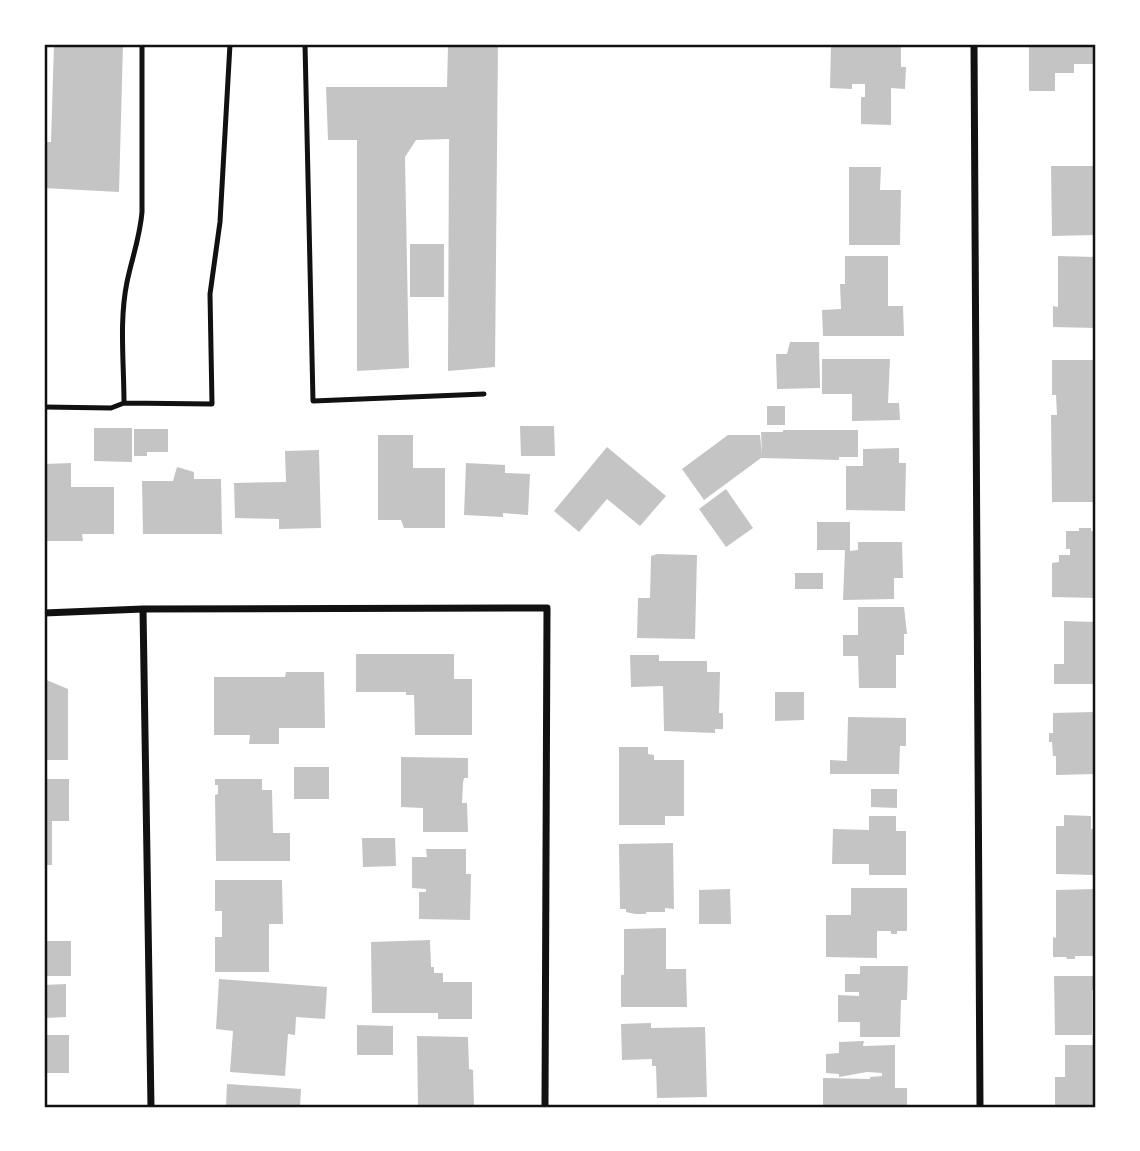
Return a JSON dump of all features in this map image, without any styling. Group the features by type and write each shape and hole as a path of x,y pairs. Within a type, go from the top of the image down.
{"street":[{"path":"974,44 980,1107"},
{"path":"44,613 143,609 547,608 545,1107"},
{"path":"143,609 151,1107"}],"lane":[{"path":"124,402 123,327 127,283 142,212 142,44"},
{"path":"44,407 111,408 124,402 212,404 210,294 220,222 230,44"},
{"path":"305,44 313,401 484,394"}],"building":[{"path":"54,44 123,44 119,192 44,188 44,142 51,142"},
{"path":"439,44 498,44 495,367 448,371 449,139 416,140 405,157 409,368 357,371 357,140 328,140 326,87 447,87 448,46"},
{"path":"831,44 901,44 901,67 906,67 905,89 891,88 891,125 861,124 861,97 865,97 865,84 852,84 852,89 830,88"},
{"path":"1029,44 1096,44 1096,64 1074,64 1074,73 1055,73 1055,91 1029,91"},
{"path":"1051,166 1093,166 1096,173 1096,235 1052,236"},
{"path":"849,167 881,167 880,190 901,190 900,245 849,245"},
{"path":"410,244 444,244 444,297 410,297"},
{"path":"845,256 888,256 888,306 903,306 904,336 823,336 822,310 841,309 840,284 845,284"},
{"path":"1058,256 1096,257 1096,277 1093,281 1096,281 1096,328 1053,327 1053,306 1058,307"},
{"path":"790,342 819,342 820,388 777,389 776,354 787,354"},
{"path":"822,359 890,359 888,403 899,403 900,420 852,421 852,394 822,394"},
{"path":"1052,360 1096,360 1096,502 1052,502 1051,415 1057,415 1056,395 1052,395"},
{"path":"767,406 785,406 785,425 767,425"},
{"path":"520,426 554,426 555,456 521,456"},
{"path":"94,428 132,428 132,462 94,461"},
{"path":"134,429 168,429 168,452 147,452 147,456 134,456"},
{"path":"858,430 858,457 839,457 839,460 761,458 704,500 682,469 728,435 760,435 762,455 761,432"},
{"path":"378,435 413,435 413,468 445,468 445,528 404,528 401,520 378,520"},
{"path":"607,447 666,496 640,526 607,499 579,532 554,511"},
{"path":"899,448 899,463 906,463 905,511 846,510 846,466 863,466 863,449"},
{"path":"319,450 321,528 279,529 279,519 235,518 234,483 286,482 285,451"},
{"path":"71,463 71,487 114,487 114,534 82,534 83,541 44,541 45,464"},
{"path":"466,463 505,465 505,473 530,474 528,515 464,515"},
{"path":"177,467 194,472 194,479 221,479 222,534 143,534 142,481 173,481"},
{"path":"726,489 753,528 726,547 699,509"},
{"path":"817,522 850,522 850,551 858,550 858,542 902,542 903,578 894,578 894,599 843,600 845,550 817,550"},
{"path":"1079,528 1096,531 1096,598 1052,597 1052,563 1059,562 1059,555 1070,555 1070,549 1066,549 1066,531 1079,531"},
{"path":"697,555 695,639 637,638 638,598 650,598 651,556"},
{"path":"795,573 823,573 823,589 795,589"},
{"path":"858,607 904,607 907,634 904,634 904,655 896,655 896,688 859,688 858,656 843,656 843,635 858,635"},
{"path":"1064,621 1096,622 1096,684 1054,684 1054,664 1064,664"},
{"path":"356,654 454,654 454,679 472,679 472,735 415,735 414,695 406,695 406,692 356,692"},
{"path":"630,655 659,655 659,661 707,661 707,672 720,672 719,713 723,713 723,729 715,729 715,733 664,731 663,686 631,687"},
{"path":"286,672 324,672 325,728 279,728 279,744 249,744 250,735 214,735 214,677 285,677"},
{"path":"44,679 68,689 68,760 44,760"},
{"path":"775,692 804,692 804,720 775,721"},
{"path":"1094,712 1095,774 1056,775 1056,756 1053,756 1052,742 1049,742 1049,733 1053,733 1053,713"},
{"path":"848,717 906,718 906,746 900,746 899,774 830,774 830,760 847,761"},
{"path":"619,747 648,747 648,754 654,755 654,760 684,760 684,816 665,816 665,825 619,825"},
{"path":"401,757 468,758 468,778 464,778 462,803 467,803 468,832 423,832 423,808 401,807"},
{"path":"294,767 329,767 329,799 294,799"},
{"path":"44,779 69,779 69,821 52,821 52,865 44,865"},
{"path":"215,779 262,779 262,790 272,790 273,833 290,833 290,861 216,861 215,795 218,794 218,785 215,785"},
{"path":"871,789 897,789 897,808 871,807"},
{"path":"1064,815 1091,816 1091,829 1096,829 1096,875 1056,874 1056,826 1064,826"},
{"path":"869,816 896,816 896,831 906,831 906,875 869,875 869,864 832,864 833,829 869,830"},
{"path":"362,838 395,838 396,866 363,867"},
{"path":"673,843 674,909 665,908 665,912 635,914 620,909 619,844"},
{"path":"426,849 466,849 466,874 471,874 470,920 419,919 419,892 426,892 426,889 412,888 412,857 427,857"},
{"path":"215,880 282,880 283,924 269,924 269,972 215,972 215,937 222,937 222,911 215,911"},
{"path":"851,888 907,888 907,931 891,934 891,931 877,931 877,958 826,957 826,915 851,915"},
{"path":"730,889 731,924 699,924 699,890"},
{"path":"1096,889 1096,956 1075,956 1075,959 1053,957 1053,937 1056,938 1056,890"},
{"path":"666,928 666,969 686,969 687,1007 621,1007 624,929"},
{"path":"430,940 431,967 434,967 434,973 443,973 443,982 472,982 472,1019 438,1019 438,1013 372,1013 371,942"},
{"path":"44,941 71,941 71,976 44,976"},
{"path":"860,966 908,966 907,1000 901,1000 900,1037 860,1037 860,1022 838,1022 838,995 859,996 859,992 845,992 845,974 860,974"},
{"path":"1054,976 1096,976 1096,990 1092,990 1092,1035 1055,1035"},
{"path":"219,979 327,987 325,1019 296,1017 295,1035 288,1034 285,1076 230,1072 233,1031 216,1029"},
{"path":"66,984 66,1017 44,1018 44,985"},
{"path":"651,1023 651,1028 705,1027 707,1097 657,1098 656,1066 652,1066 652,1059 622,1060 621,1024"},
{"path":"357,1025 393,1026 393,1055 357,1055"},
{"path":"44,1035 69,1035 69,1073 44,1073"},
{"path":"417,1036 468,1037 474,1105 418,1106"},
{"path":"864,1041 863,1046 895,1045 895,1088 907,1088 907,1107 823,1107 823,1078 870,1079 882,1076 882,1073 867,1072 839,1077 839,1074 826,1073 826,1054 839,1053 839,1042"},
{"path":"1065,1045 1096,1045 1096,1107 1055,1107 1055,1077 1065,1077"},
{"path":"227,1084 301,1089 300,1107 226,1107"}]}
